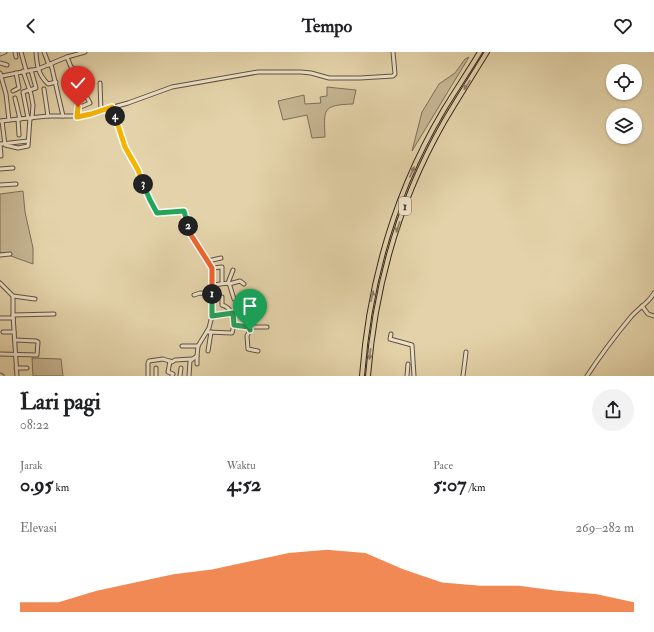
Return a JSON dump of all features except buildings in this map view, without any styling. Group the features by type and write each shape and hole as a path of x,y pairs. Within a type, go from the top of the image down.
{"highway":[{"name":"1","path":"362,376 364,346 369,312 384,246 399,205 426,144 443,112 480,52"},
{"name":"1","path":"368,376 375,312 381,284 405,207 419,173 444,123 487,52"}],"street":[{"path":"0,54 5,52"},
{"path":"15,52 16,57"},
{"path":"1,156 0,144 28,141 33,104 21,52"},
{"path":"36,52 38,68 41,76 48,84 56,82"},
{"path":"44,52 56,82 63,116"},
{"path":"9,120 6,94 1,75 31,70 83,52"},
{"path":"5,144 1,121 48,116 77,117 101,111 172,87 258,72 309,73 329,78 393,76 395,74 393,52"},
{"path":"67,57 71,67 78,71 85,94 90,103 78,108 77,117"},
{"path":"0,63 7,66"},
{"path":"30,118 23,92 36,88 31,70"},
{"path":"13,91 19,88 16,73"},
{"path":"100,83 101,111"},
{"path":"44,89 48,116"},
{"path":"19,135 19,119 16,100 24,100"},
{"path":"112,107 125,147 138,170 150,200 157,212 159,214 184,211 191,235 212,268 212,316 208,351"},
{"path":"0,169 13,168"},
{"path":"0,185 16,184"},
{"path":"0,255 10,254"},
{"path":"208,261 221,258"},
{"path":"212,268 222,267 222,283"},
{"path":"232,270 229,284 234,299"},
{"path":"212,285 222,283 229,284 240,281 244,284"},
{"path":"0,283 13,296 36,299"},
{"path":"194,295 200,293 212,294"},
{"path":"587,376 603,352 631,317 651,298 654,293"},
{"path":"13,296 17,376"},
{"path":"209,332 232,332 234,325 233,313 227,307 222,305 222,297"},
{"path":"642,306 648,314 654,316"},
{"path":"212,316 248,309"},
{"path":"0,318 54,314"},
{"path":"234,325 267,327"},
{"path":"250,327 247,336 248,349 258,351"},
{"path":"3,332 14,332"},
{"path":"197,364 198,346 209,332"},
{"path":"391,334 390,339 412,344 414,376"},
{"path":"0,354 37,356 38,342 35,340 15,340"},
{"path":"182,346 198,346"},
{"path":"463,376 466,352"},
{"path":"148,376 148,361 163,359 170,362 175,360 192,359 197,356"},
{"path":"189,376 189,363 192,359"},
{"path":"170,362 168,372 173,373 172,376"},
{"path":"407,376 408,364"},
{"path":"16,368 27,368"},
{"path":"156,368 156,376"},
{"path":"180,376 181,368"}],"shaded area":[{"path":"469,57 412,151 422,112 439,84 455,73 465,59"},
{"path":"327,87 356,90 353,104 330,107 327,110 325,115 325,137 312,138 307,115 283,120 278,101 304,95 305,104 321,103 320,97 327,96"},
{"path":"23,191 25,212 33,248 33,264 0,252 0,194"},
{"path":"32,358 61,359 63,376 33,376"}],"route":[{"path":"78,107 77,117 112,107 125,147 138,170 150,200 158,214 184,211 191,235 212,268 212,316 233,313 234,325 238,327 250,327 250,330"}]}
